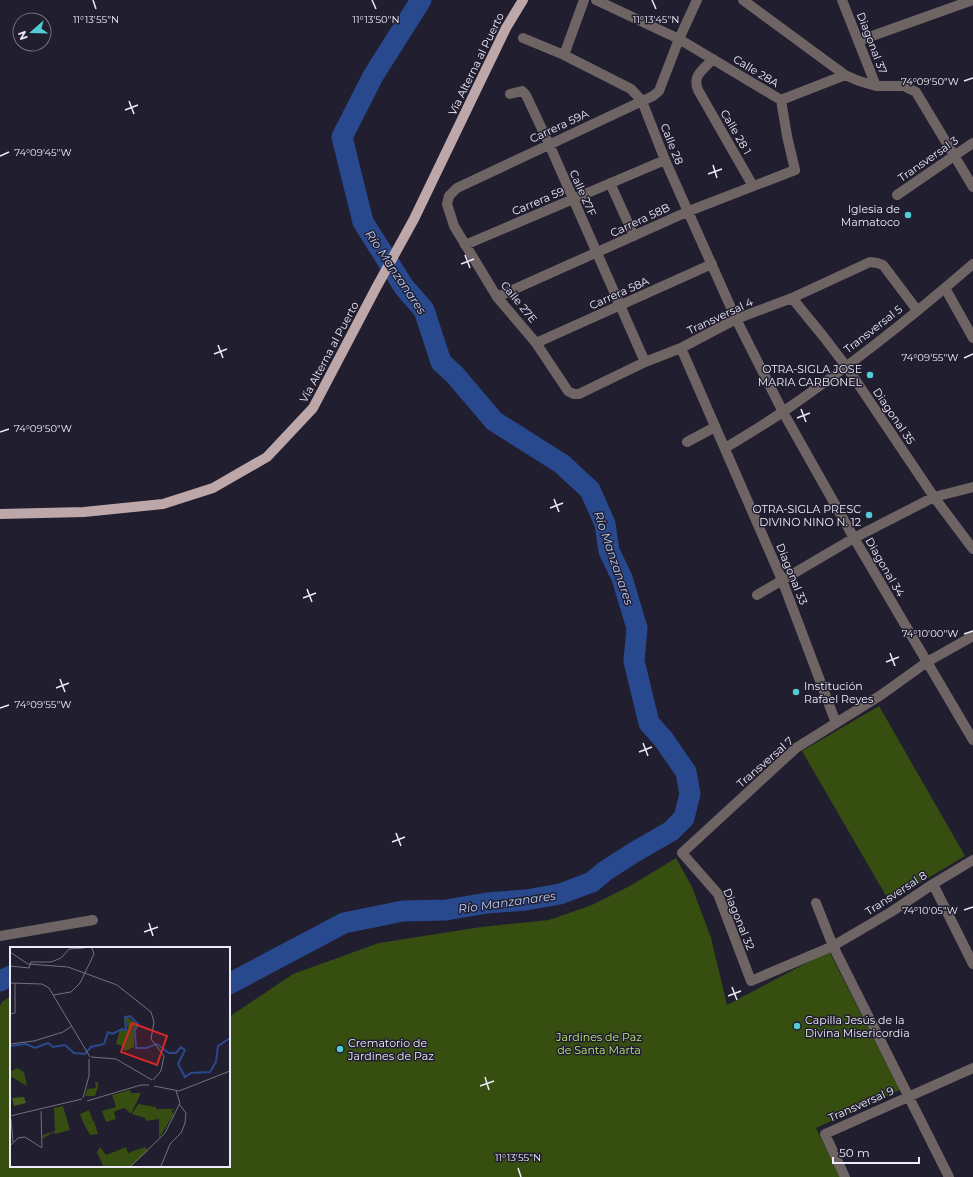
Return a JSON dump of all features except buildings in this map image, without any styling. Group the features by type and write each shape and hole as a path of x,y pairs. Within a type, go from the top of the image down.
{"main road":[{"name":"Vía Alterna al Puerto","path":"0,514 84,512 162,504 214,488 267,457 313,408 414,219 506,28 523,0"}],"street":[{"path":"564,55 584,0"},
{"name":"Calle 28A","path":"596,0 679,39 781,100 795,170"},
{"path":"679,39 697,0"},
{"path":"743,0 845,75 876,86"},
{"name":"Diagonal 37","path":"842,0 876,86 904,86 916,92 973,187"},
{"path":"858,41 973,0"},
{"name":"Calle 28","path":"523,38 564,55 631,89 642,100 665,160 736,319"},
{"name":"Carrera 59A","path":"454,226 447,204 449,196 457,188 653,96 659,90 679,39"},
{"name":"Calle 28 1","path":"713,59 696,78 695,83 753,186"},
{"path":"781,100 845,75"},
{"name":"Calle 27F","path":"510,94 522,91 524,92 549,144 645,362"},
{"name":"Transversal 3","path":"897,195 954,154 973,143"},
{"name":"Carrera 59","path":"465,245 665,160"},
{"name":"Carrera 58B","path":"497,297 688,211 795,170"},
{"path":"610,183 634,236"},
{"name":"Calle 27E","path":"454,226 497,297 536,343 568,391"},
{"name":"Transversal 4","path":"568,391 574,394 579,394 645,362 681,348 736,319 792,298 870,262 883,265 917,310"},
{"name":"Carrera 58A","path":"536,343 712,264"},
{"name":"Transversal 5","path":"725,448 783,412 846,366 973,264"},
{"path":"945,288 973,338"},
{"name":"Diagonal 35","path":"792,298 846,366 934,497 973,549"},
{"name":"Diagonal 34","path":"736,319 783,412 854,538 973,740"},
{"name":"Diagonal 33","path":"681,348 782,580 836,723"},
{"path":"687,442 715,427"},
{"path":"757,595 854,538 934,497 973,487"},
{"name":"Transversal 7","path":"682,853 796,748 881,695 927,662 973,636"},
{"name":"Diagonal 32","path":"682,853 718,894 751,981"},
{"name":"Transversal 8","path":"751,981 833,946 891,912 973,860"},
{"path":"933,884 973,964"},
{"path":"816,903 833,946"},
{"path":"0,936 93,920"},
{"name":"Transversal 9","path":"833,946 908,1096"},
{"name":"Transversal 9","path":"845,1177 825,1134 973,1068"},
{"path":"908,1096 949,1177"}],"green space":[{"path":"879,706 965,856 889,901 802,751"},
{"name":"Jardines de Paz de Santa Marta","path":"676,858 692,887 711,938 727,1005 829,951 900,1090 816,1128 840,1177 0,1177 0,1006 2,1002 10,997 10,1167 230,1167 230,1016 293,974 379,943 481,927 549,920 592,905 630,886"}],"waterway":[{"name":"Río Manzanares","path":"230,983 344,923 403,911 446,910 487,903 526,900 560,894 592,882 605,871 671,831 684,818 690,794 686,772 664,740 649,723 634,661 637,628 622,578 609,551 605,524 590,490 562,464 494,421 455,375 441,362 424,310 404,287 363,222 342,137 373,76 421,0"},
{"name":"Río Manzanares","path":"0,981 10,976"}],"place":[{"name":"Iglesia de Mamatoco","path":"908,215"},
{"name":"OTRA-SIGLA JOSE MARIA CARBONEL","path":"870,375"},
{"name":"OTRA-SIGLA PRESC DIVINO NINO N. 12","path":"869,515"},
{"name":"Institución Rafael Reyes","path":"796,692"},
{"name":"Capilla Jesús de la Divina Misericordia","path":"797,1026"},
{"name":"Crematorio de Jardines de Paz","path":"340,1049"}]}
